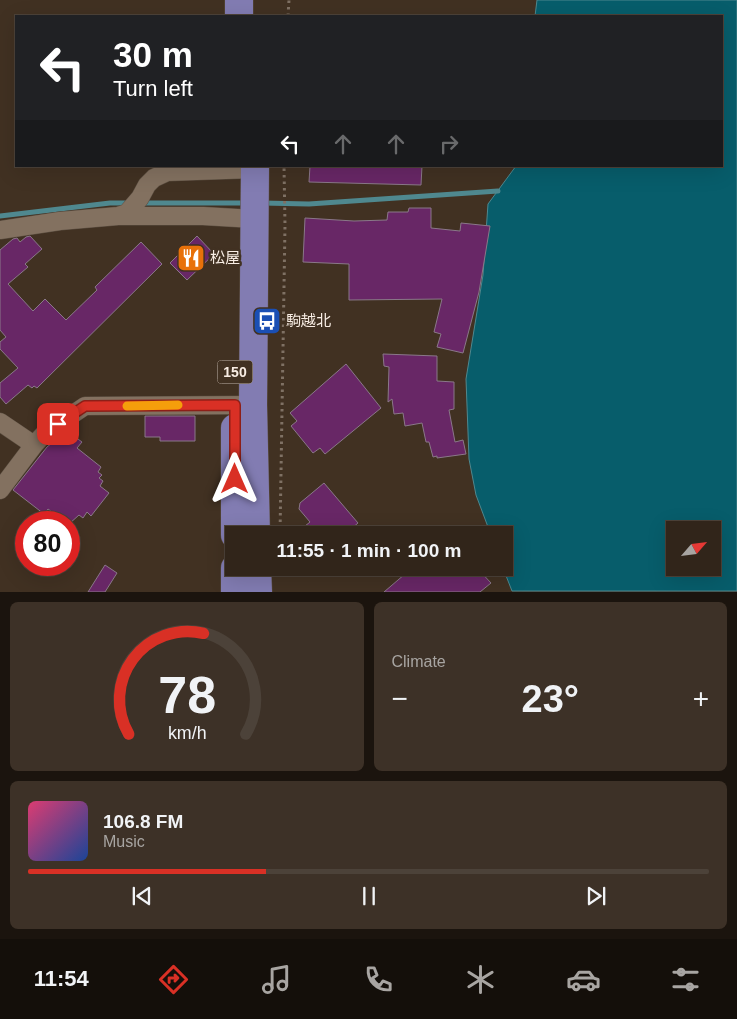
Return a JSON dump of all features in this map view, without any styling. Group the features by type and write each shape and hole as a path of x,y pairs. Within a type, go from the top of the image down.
{"highway":[{"path":"239,0 239,15"},
{"path":"256,0 256,15"},
{"name":"150","path":"236,526 244,405 246,191"},
{"name":"150","path":"244,405 255,526"},
{"path":"235,576 235,592"},
{"path":"257,576 258,592"}],"street":[{"path":"123,215 140,198 147,184 154,178 167,172 246,191"},
{"path":"0,230 60,221 123,215 203,216 246,191"},
{"path":"0,490 45,433 85,406 244,405"},
{"path":"0,422 34,445"}],"path":[{"path":"288,15 289,0"},
{"path":"280,526 285,225 284,167"}],"water":[{"path":"537,0 737,0 737,591 512,591 506,576 513,576 513,526 488,526 476,495 469,459 466,379 483,275 488,204 515,167 723,167 723,15 535,15"}],"building":[{"path":"310,167 422,167 421,185 309,182"},
{"path":"409,208 431,208 431,228 460,231 461,223 490,226 479,292 463,353 437,347 441,334 434,332 442,299 349,300 349,264 303,262 305,218 354,221 387,220 388,212 408,212"},
{"path":"30,236 42,249 25,264 28,267 8,284 33,311 45,299 66,320 97,290 95,287 141,242 162,264 37,388 34,386 32,388 28,385 6,404 0,397 0,383 18,368 0,349 0,342 6,337 0,330 0,250 13,239 17,238 20,242"},
{"path":"197,236 214,254 187,280 170,263"},
{"path":"383,354 437,356 437,381 454,382 454,409 449,410 455,442 463,440 466,454 433,457 429,442 426,442 422,423 405,426 403,413 394,414 392,399 388,402 389,367 384,366"},
{"path":"346,364 381,408 325,454 320,448 313,453 291,426 297,421 290,413"},
{"path":"145,416 195,416 195,441 160,441 160,437 145,437"},
{"path":"67,431 82,442 77,448 101,467 98,472 102,475 99,478 103,481 100,486 109,493 91,516 87,512 83,518 80,516 80,511 51,511 48,509 46,511 40,511 13,490 47,447"},
{"path":"324,483 358,523 354,526 305,526 310,522 299,509 300,503"},
{"path":"105,565 117,573 105,592 88,592"},
{"path":"403,576 484,576 491,583 480,592 384,592"}],"waterway":[{"path":"262,203 309,204 498,191"},
{"path":"0,216 110,203 131,203"},
{"path":"142,203 246,203"}],"slow traffic":[{"path":"127,406 178,405"}],"place":[{"name":"松屋","path":"191,258"},
{"name":"駒越北","path":"267,321"}],"route":[{"path":"58,424 85,406 235,405 235,479"}]}
